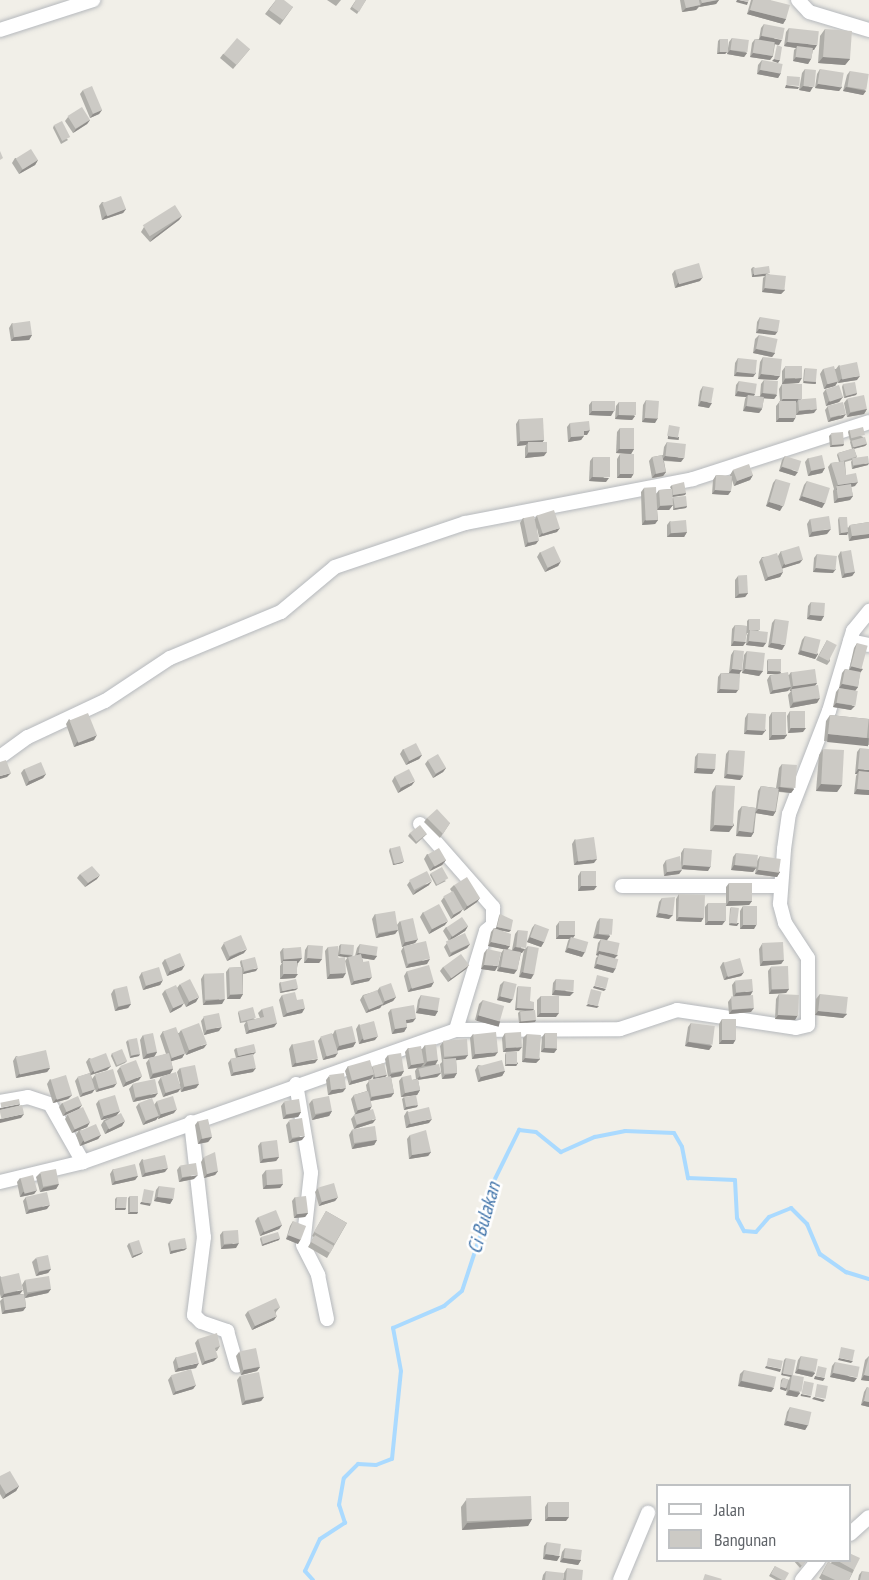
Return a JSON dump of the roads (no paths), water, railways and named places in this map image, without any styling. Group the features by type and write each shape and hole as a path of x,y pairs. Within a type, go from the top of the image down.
{"street":[{"path":"0,30 93,0"},
{"path":"798,0 809,12 869,30"},
{"path":"0,757 27,737 105,701 170,658 281,612 335,567 465,523 693,479 869,422"},
{"path":"0,1182 83,1162 296,1084 456,1030 620,1029 677,1010 802,1028 811,1017 808,958 785,923 780,885 789,814 829,711 850,641 869,612"},
{"path":"850,641 869,645"},
{"path":"420,824 493,907 493,926 486,931 456,1030"},
{"path":"622,886 780,885"},
{"path":"296,1084 310,1173 303,1245 318,1275 327,1319"},
{"path":"0,1101 28,1097 50,1104 83,1162"},
{"path":"191,1122 204,1237 194,1315 201,1322 227,1331 237,1366"},
{"path":"620,1580 648,1514"},
{"path":"851,1532 869,1517"},
{"path":"802,1580 816,1562"}],"waterway":[{"name":"Ci Bulakan","path":"313,1580 305,1571 320,1539 345,1523 339,1505 344,1478 358,1464 376,1465 392,1459 401,1371 393,1328 444,1306 462,1291 484,1224 491,1187 519,1130 536,1132 561,1152 595,1137 625,1131 674,1133 682,1147 688,1178 735,1180 737,1218 744,1231 756,1232 769,1217 791,1208 807,1224 820,1254 846,1272 869,1279"}]}
